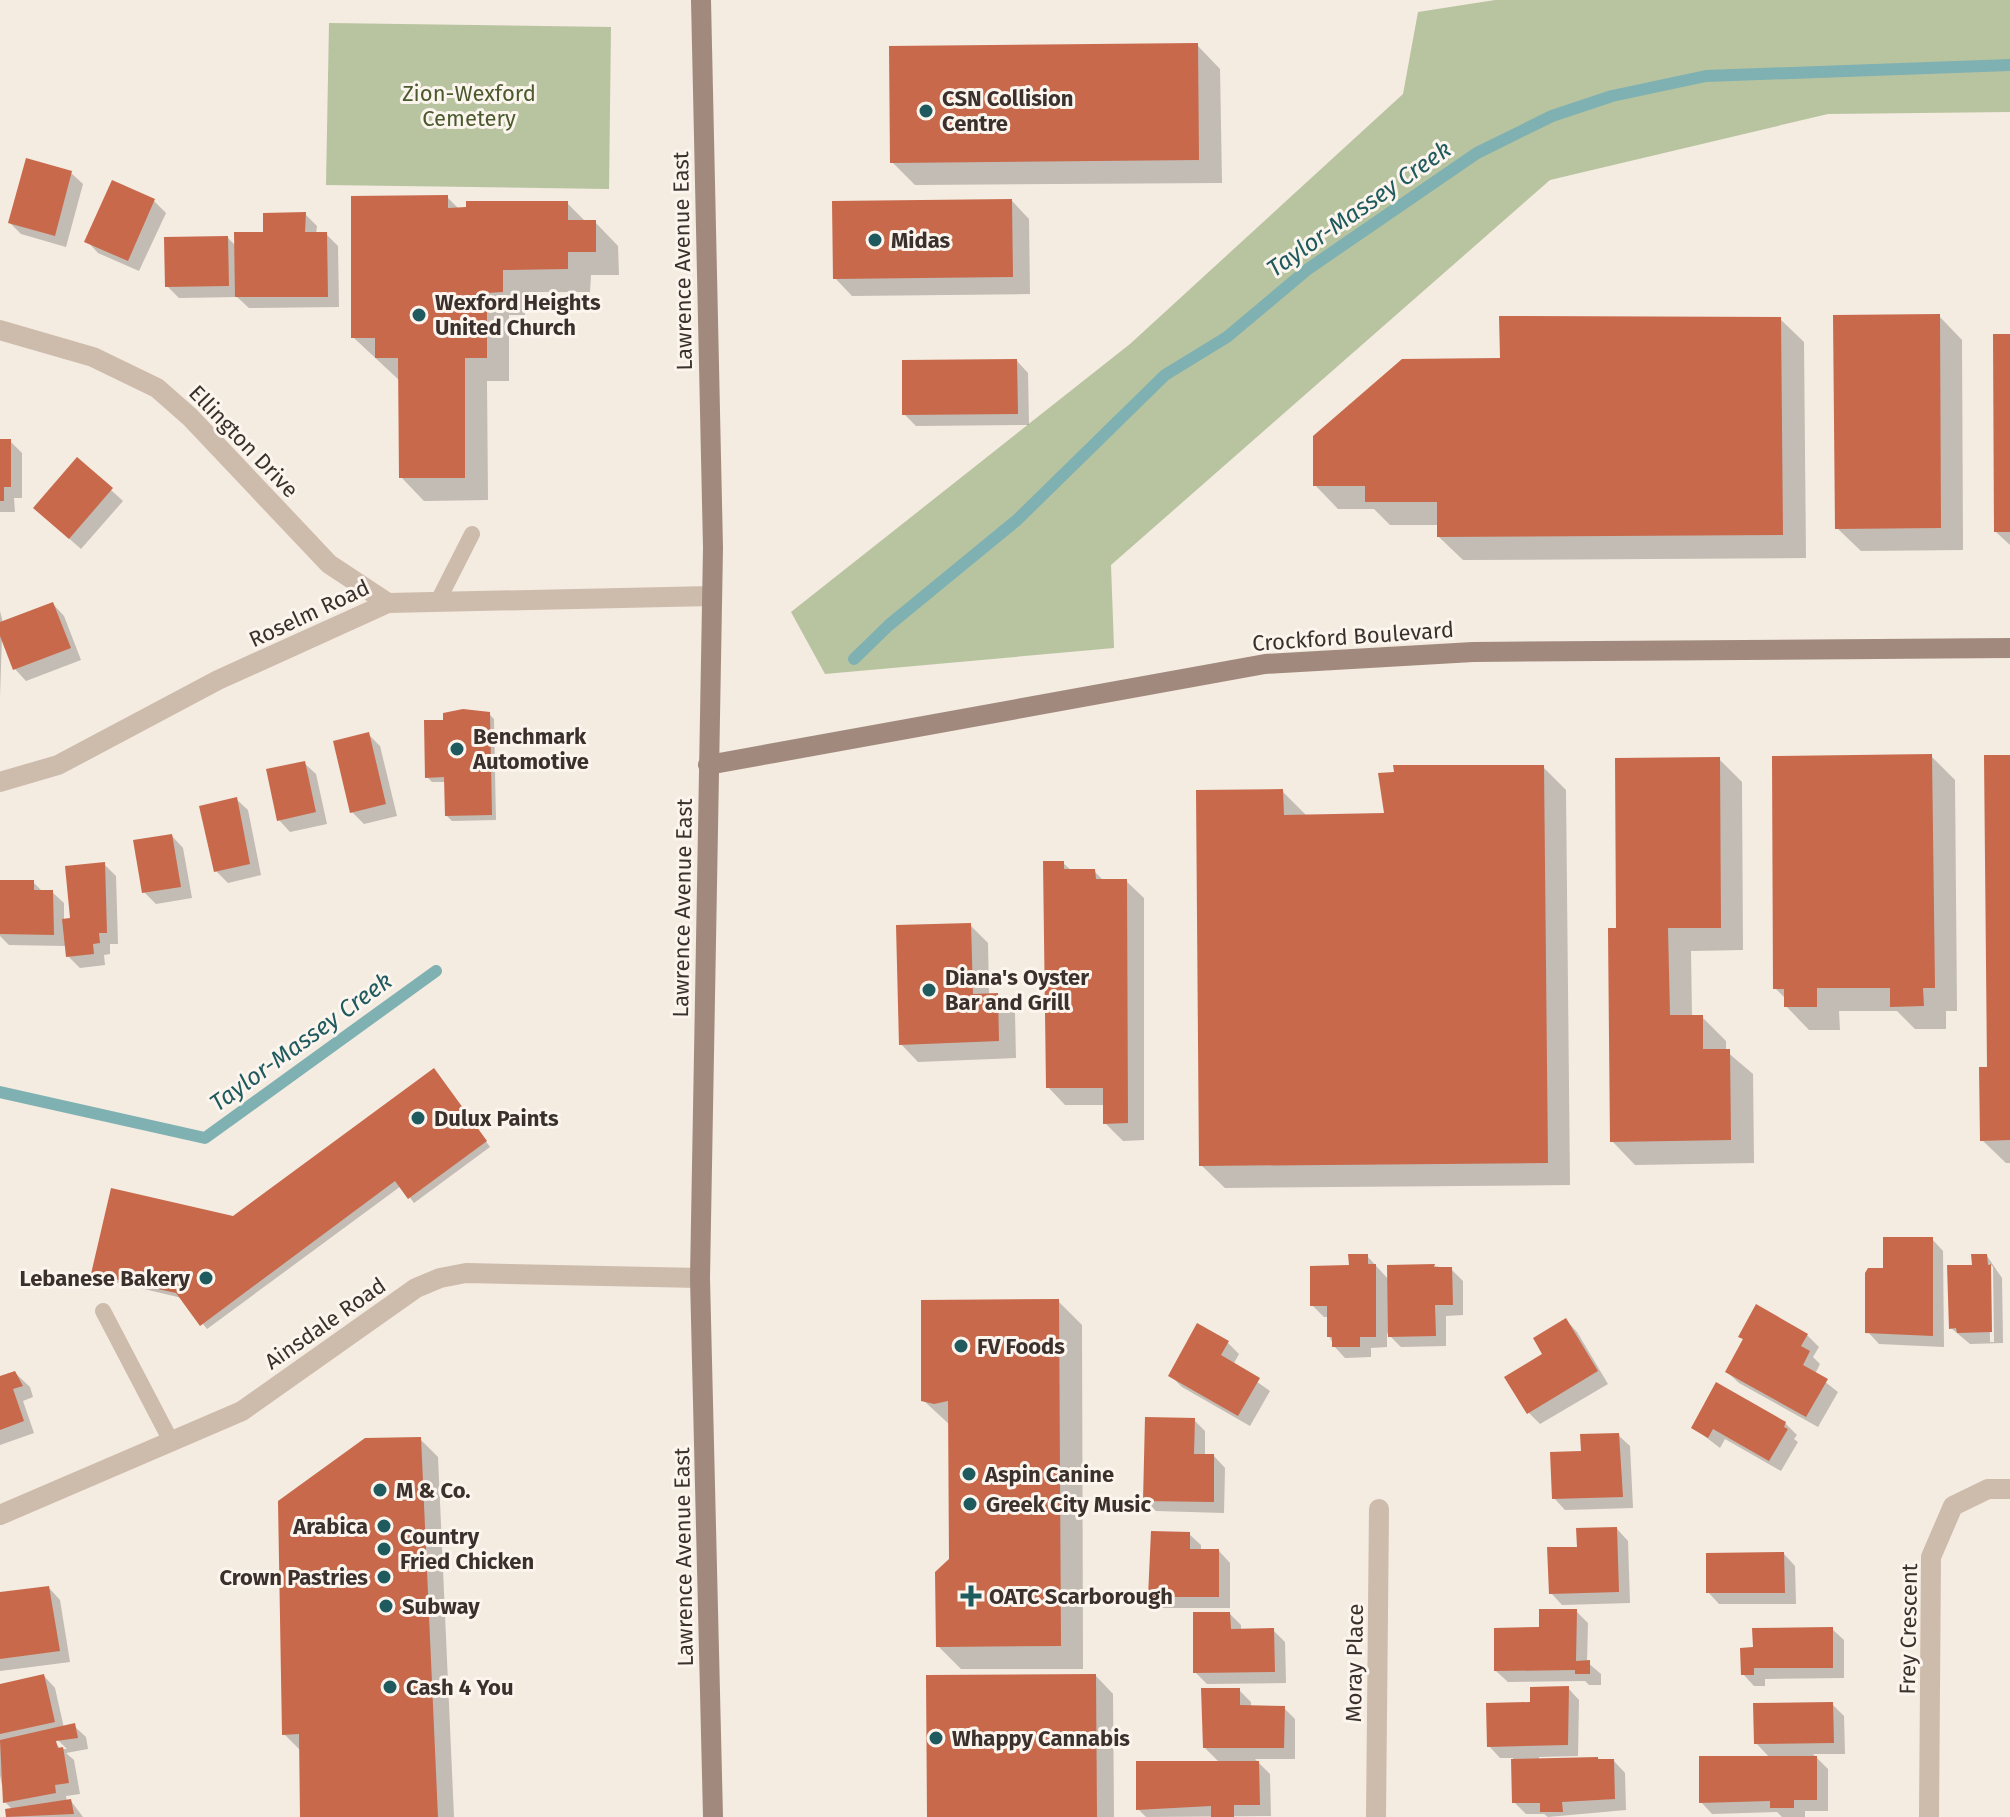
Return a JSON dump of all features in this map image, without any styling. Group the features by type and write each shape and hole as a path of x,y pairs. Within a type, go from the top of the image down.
{"main road":[{"name":"Lawrence Avenue East","path":"701,0 712,596 700,1278 713,1817"},
{"name":"Crockford Boulevard","path":"708,765 1265,664 1473,652 2010,648"}],"street":[{"name":"Ellington Drive","path":"0,330 93,357 157,388 190,417 329,564 388,603"},
{"name":"Roselm Road","path":"0,782 58,765 218,680 388,603 610,601 712,596"},
{"name":"Ainsdale Road","path":"0,1515 242,1411 416,1288 440,1278 466,1273 700,1278"},
{"name":"Frey Crescent","path":"1929,1817 1931,1557 1953,1506 1988,1489 2010,1489"},
{"name":"Moray Place","path":"1376,1817 1379,1509"}],"lane":[{"path":"438,601 472,534"},
{"path":"103,1311 172,1443"}],"green space":[{"path":"1495,0 2010,0 2010,112 1828,114 1550,180 1111,565 1114,648 825,674 791,612 1130,344 1403,94 1418,12"},
{"name":"Zion-Wexford Cemetery","path":"329,23 611,27 609,189 326,185"}],"building":[{"path":"1198,43 1199,160 890,163 889,46"},
{"path":"26,158 72,171 55,236 8,223"},
{"path":"112,180 155,199 128,261 84,242"},
{"name":"Wexford Heights United Church","path":"448,195 448,208 466,207 466,201 568,201 568,220 596,220 596,252 568,252 568,269 503,270 503,292 487,293 487,358 465,358 465,478 399,478 398,358 375,358 375,338 351,338 351,196"},
{"path":"1012,199 1013,277 833,279 832,201"},
{"path":"306,212 305,232 327,232 328,297 235,297 234,232 263,232 263,213"},
{"path":"228,236 229,286 165,287 164,237"},
{"path":"1940,314 1941,528 1835,529 1833,315"},
{"path":"1499,316 1781,317 1783,535 1437,537 1437,502 1365,502 1365,486 1313,486 1313,436 1402,359 1500,358"},
{"path":"1993,334 2010,334 2010,532 1994,532"},
{"path":"1017,359 1018,414 902,415 902,360"},
{"path":"0,439 11,439 11,487 4,487 4,501 0,501"},
{"path":"77,457 113,488 69,539 33,508"},
{"path":"53,602 71,648 13,670 0,636 0,622"},
{"name":"Benchmark Automotive","path":"463,709 490,712 492,815 445,816 444,777 425,778 424,720 443,720 443,713"},
{"path":"369,732 386,804 350,813 333,741"},
{"path":"1932,754 1935,988 1923,988 1924,1006 1890,1007 1890,988 1817,988 1817,1007 1784,1007 1784,989 1773,989 1772,756"},
{"path":"1984,755 2010,755 2010,1140 1980,1141 1979,1067 1987,1067"},
{"path":"1720,757 1721,928 1668,928 1670,1015 1703,1015 1703,1049 1730,1049 1731,1140 1610,1142 1608,928 1616,928 1615,758"},
{"path":"305,761 316,812 277,821 266,769"},
{"path":"1393,765 1544,765 1548,1163 1199,1166 1196,790 1283,789 1284,815 1384,813 1378,773 1394,772"},
{"path":"237,797 250,864 214,872 199,806"},
{"path":"172,834 181,887 142,893 133,840"},
{"path":"1043,861 1064,861 1064,869 1095,869 1096,879 1127,879 1128,1123 1103,1124 1103,1088 1046,1088"},
{"path":"105,862 107,933 99,933 100,943 93,944 94,954 66,957 62,919 70,918 65,866"},
{"path":"0,880 34,880 34,890 53,890 54,935 0,934"},
{"path":"971,923 973,994 998,993 999,1041 899,1045 896,925"},
{"path":"434,1068 487,1141 408,1199 395,1181 200,1326 176,1293 91,1274 111,1188 233,1216"},
{"path":"1883,1237 1933,1237 1933,1336 1865,1333 1865,1273 1868,1268 1883,1268"},
{"path":"1348,1254 1368,1254 1368,1264 1376,1264 1376,1337 1360,1337 1360,1347 1332,1347 1332,1337 1327,1337 1327,1306 1310,1306 1310,1266 1349,1265"},
{"path":"1971,1254 1987,1254 1988,1265 1991,1264 1992,1332 1957,1333 1956,1328 1949,1329 1947,1265 1972,1265"},
{"path":"1435,1264 1434,1267 1452,1267 1453,1305 1435,1305 1436,1336 1388,1337 1387,1265"},
{"path":"1059,1299 1061,1646 936,1647 935,1572 949,1559 948,1401 934,1404 921,1401 921,1300"},
{"path":"1756,1304 1808,1334 1801,1346 1810,1351 1803,1365 1828,1379 1806,1417 1725,1372 1743,1339 1738,1337"},
{"path":"1566,1318 1598,1371 1527,1414 1504,1377 1542,1354 1533,1338"},
{"path":"1197,1323 1229,1341 1221,1355 1260,1378 1238,1416 1168,1376"},
{"path":"15,1371 23,1386 13,1389 24,1421 0,1430 0,1376"},
{"path":"1716,1382 1786,1422 1784,1427 1788,1429 1769,1461 1713,1429 1708,1438 1691,1428"},
{"path":"1145,1417 1195,1418 1194,1454 1214,1454 1214,1502 1143,1501"},
{"path":"1619,1433 1623,1497 1552,1499 1550,1452 1581,1451 1580,1434"},
{"path":"421,1437 438,1817 300,1817 299,1734 282,1735 278,1501 365,1438"},
{"path":"1617,1527 1619,1592 1549,1594 1547,1547 1577,1547 1576,1528"},
{"path":"1151,1531 1190,1532 1190,1549 1219,1549 1219,1597 1148,1597"},
{"path":"1784,1552 1785,1593 1706,1593 1706,1553"},
{"path":"49,1586 60,1651 0,1659 0,1592"},
{"path":"1539,1609 1577,1609 1576,1661 1590,1660 1590,1674 1575,1674 1575,1670 1494,1671 1494,1628 1539,1627"},
{"path":"1193,1612 1230,1612 1231,1629 1274,1628 1275,1672 1193,1673"},
{"path":"1833,1627 1833,1668 1754,1668 1754,1675 1741,1675 1740,1648 1753,1647 1752,1628"},
{"path":"44,1674 55,1722 0,1734 0,1684"},
{"path":"1096,1674 1097,1817 927,1817 926,1675"},
{"path":"1569,1686 1568,1745 1487,1747 1486,1703 1530,1702 1530,1687"},
{"path":"1201,1688 1240,1688 1240,1705 1285,1706 1284,1748 1203,1748"},
{"path":"1833,1702 1834,1743 1754,1744 1753,1703"},
{"path":"75,1723 78,1738 56,1741 58,1748 63,1747 69,1783 55,1785 56,1793 3,1803 0,1740"},
{"path":"1699,1756 1817,1756 1817,1800 1794,1800 1794,1808 1770,1808 1770,1801 1699,1803"},
{"path":"1511,1759 1614,1759 1615,1799 1562,1802 1563,1812 1540,1812 1540,1803 1512,1803"},
{"path":"1136,1761 1259,1761 1260,1805 1234,1805 1234,1817 1211,1817 1211,1806 1136,1810"},
{"path":"71,1799 74,1814 6,1817 5,1809"}],"waterway":[{"name":"Taylor-Massey Creek","path":"854,659 889,625 1017,520 1165,375 1227,337 1308,269 1477,153 1552,116 1612,96 1706,76 2010,65"},
{"name":"Taylor-Massey Creek","path":"0,1092 205,1138 436,971"}],"place":[{"name":"CSN Collision Centre","path":"926,111"},
{"name":"Midas","path":"875,240"},
{"name":"Wexford Heights United Church","path":"419,315"},
{"name":"Benchmark Automotive","path":"457,749"},
{"name":"Diana's Oyster Bar and Grill","path":"929,990"},
{"name":"Dulux Paints","path":"418,1118"},
{"name":"Lebanese Bakery","path":"206,1278"},
{"name":"FV Foods","path":"961,1346"},
{"name":"Aspin Canine","path":"969,1474"},
{"name":"M & Co.","path":"380,1490"},
{"name":"Greek City Music","path":"970,1504"},
{"name":"Arabica","path":"384,1526"},
{"name":"Country Fried Chicken","path":"384,1549"},
{"name":"Crown Pastries","path":"384,1577"},
{"name":"OATC Scarborough","path":"971,1596"},
{"name":"Subway","path":"386,1606"},
{"name":"Cash 4 You","path":"390,1687"},
{"name":"Whappy Cannabis","path":"936,1738"}]}
